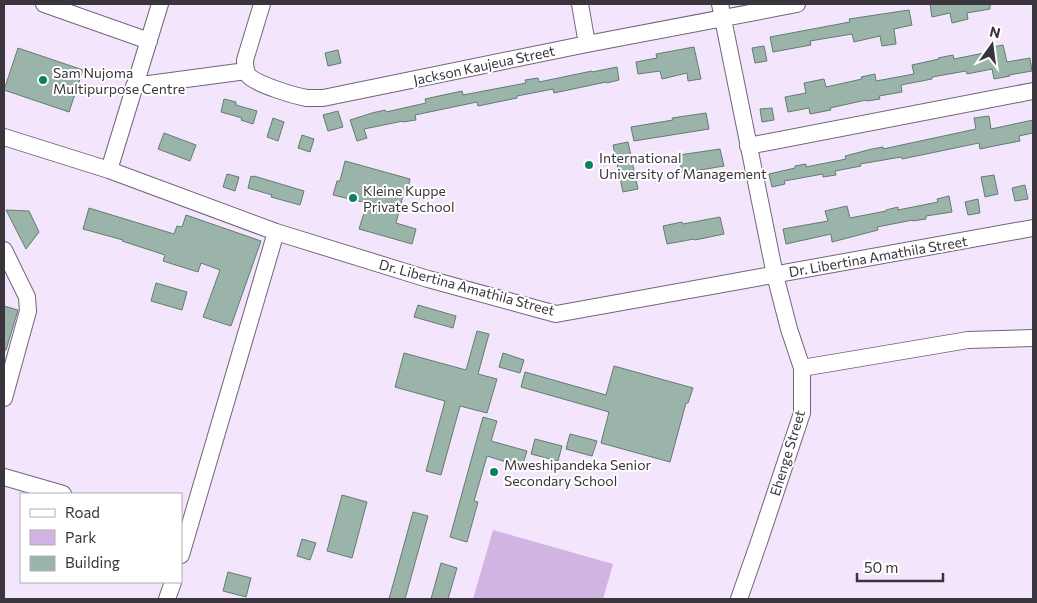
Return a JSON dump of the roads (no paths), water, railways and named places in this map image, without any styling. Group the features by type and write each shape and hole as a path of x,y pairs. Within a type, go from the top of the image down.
{"street":[{"path":"44,4 149,40"},
{"path":"109,170 160,4"},
{"path":"134,86 246,71 245,60 262,4"},
{"path":"580,4 587,44"},
{"name":"Jackson Kaujeua Street","path":"246,71 253,80 260,84 306,98 323,98 587,44 721,10 797,4"},
{"name":"Ehenge Street","path":"721,10 775,275 789,329 802,368 802,413 739,599"},
{"path":"748,146 1033,91"},
{"name":"Dr. Libertina Amathila Street","path":"4,138 109,170 276,232 428,279 556,314 1033,228"},
{"path":"182,549 185,530 276,232"},
{"path":"4,250 27,297 28,311 4,398"},
{"path":"802,368 968,340 1033,338"},
{"path":"4,477 60,493"},
{"path":"167,599 173,583"}],"place":[{"name":"Sam Nujoma Multipurpose Centre","path":"43,80"},
{"name":"International University of Management","path":"589,165"},
{"name":"Kleine Kuppe Private School","path":"353,198"},
{"name":"Mweshipandeka Senior Secondary School","path":"494,472"}]}
